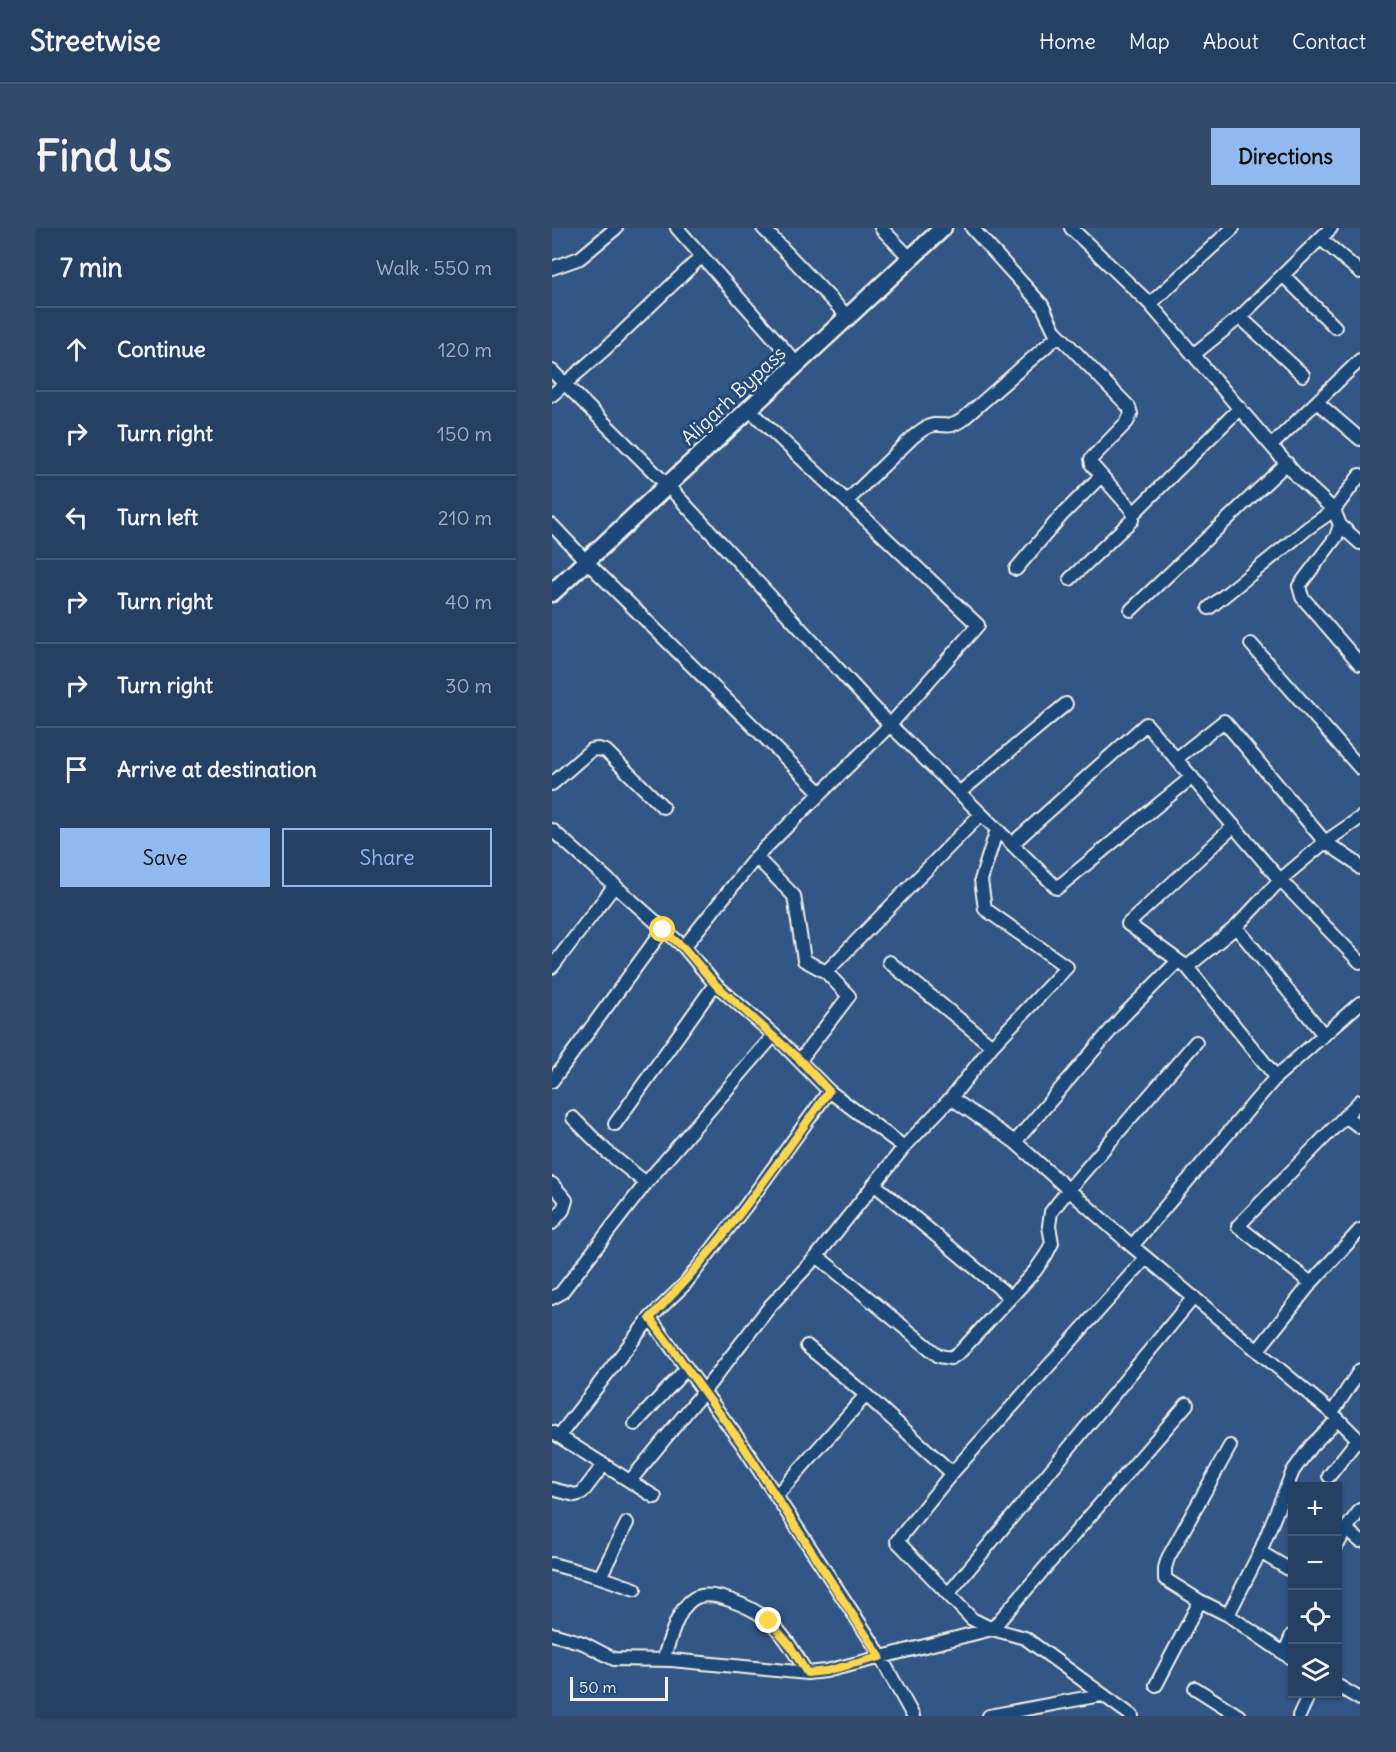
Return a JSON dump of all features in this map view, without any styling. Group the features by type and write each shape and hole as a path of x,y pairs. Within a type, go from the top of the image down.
{"main road":[{"name":"Aligarh Bypass","path":"552,592 943,228"}],"street":[{"path":"552,268 580,258 616,228"},
{"path":"677,228 797,364"},
{"path":"763,228 848,316"},
{"path":"881,228 911,259"},
{"path":"972,228 1042,305 1050,323 1059,335 1129,407 1131,414 1127,422 1091,459 1092,465 1133,514"},
{"path":"1071,228 1150,304 1298,477 1334,510 1340,525 1360,543"},
{"path":"1150,304 1233,228"},
{"path":"1193,355 1240,317 1331,228"},
{"path":"1321,239 1360,272"},
{"path":"552,395 604,350 702,256"},
{"path":"1284,276 1335,327"},
{"path":"1240,317 1303,375"},
{"path":"847,501 913,437 925,428 935,425 945,427 963,420 1059,335"},
{"path":"1272,445 1360,360"},
{"path":"552,371 668,486 890,725 1057,888 1192,777"},
{"path":"1318,403 1360,439"},
{"path":"1070,579 1126,528 1133,514 1240,408"},
{"path":"684,948 756,857 890,725 978,625 749,409"},
{"path":"1131,610 1287,463"},
{"path":"1209,608 1308,528 1334,510 1360,475"},
{"path":"1016,569 1061,516 1101,476"},
{"path":"552,525 821,793"},
{"path":"1340,525 1336,537 1299,586 1302,597 1360,664"},
{"path":"1251,644 1360,768"},
{"path":"959,793 1066,704"},
{"path":"1176,759 1224,721 1324,842 1355,862 1360,868"},
{"path":"1012,844 1146,724 1280,880 1360,962"},
{"path":"552,784 591,750 598,749 606,751 663,807"},
{"path":"826,972 981,814"},
{"path":"1015,1142 1123,1016 1183,964 1236,927 1280,880 1324,842 1360,818"},
{"path":"1234,826 1128,924 1183,964 1276,1077"},
{"path":"630,1481 771,1305 817,1256 904,1147 951,1098 992,1046 1066,967 985,909 981,880 997,829"},
{"path":"552,830 684,948 715,984 774,1035 829,1091 904,1147"},
{"path":"756,857 794,896 804,960 826,972 849,996 800,1060"},
{"path":"553,965 615,885"},
{"path":"1236,927 1324,1035"},
{"path":"552,1081 663,930"},
{"path":"889,962 992,1046"},
{"path":"615,1124 715,984"},
{"path":"1132,1246 1276,1077 1360,1003"},
{"path":"552,1298 561,1293 646,1184 774,1035"},
{"path":"817,1256 939,1356 951,1358 961,1351 1035,1271 1052,1243 1049,1226 1051,1212 1196,1042"},
{"path":"655,1497 556,1434 650,1318 685,1284 738,1216 829,1091"},
{"path":"951,1098 1015,1142 1146,1258 1335,1416 1359,1440 1329,1476"},
{"path":"1311,1283 1238,1226 1360,1101"},
{"path":"1345,1116 1360,1127"},
{"path":"573,1118 606,1151 646,1184"},
{"path":"552,1184 566,1200 563,1210 552,1223"},
{"path":"874,1184 1010,1297"},
{"path":"1258,1350 1311,1283 1360,1230"},
{"path":"1132,1716 1025,1638 992,1629 972,1619 897,1540 952,1473 1146,1258"},
{"path":"949,1593 1194,1297"},
{"path":"650,1318 704,1391 776,1496 880,1657 913,1716"},
{"path":"807,1346 866,1395 952,1473"},
{"path":"634,1424 687,1368"},
{"path":"1228,1615 1260,1552 1293,1471 1335,1416 1360,1370"},
{"path":"776,1496 866,1395"},
{"path":"552,1634 583,1643 614,1659 663,1660 807,1673 826,1671 992,1629 1186,1404"},
{"path":"1230,1446 1168,1558 1165,1579 1228,1615 1288,1657"},
{"path":"552,1489 575,1495 582,1494 604,1464"},
{"path":"1342,1536 1360,1510"},
{"path":"600,1577 627,1523"},
{"path":"1346,1529 1360,1541"},
{"path":"1260,1552 1288,1568"},
{"path":"552,1564 634,1589"},
{"path":"663,1660 684,1608 694,1598 720,1597 731,1600 769,1621 789,1644 807,1673"},
{"path":"1156,1685 1200,1601"},
{"path":"1195,1688 1239,1716"},
{"path":"1342,1688 1360,1699"},
{"path":"989,1716 1101,1695"},
{"path":"1299,1716 1307,1698"}],"route":[{"path":"663,930 684,948 715,984 774,1035 829,1091 745,1208 685,1284 650,1318 742,1444 880,1657 826,1671 807,1673 789,1644 769,1621"}]}
